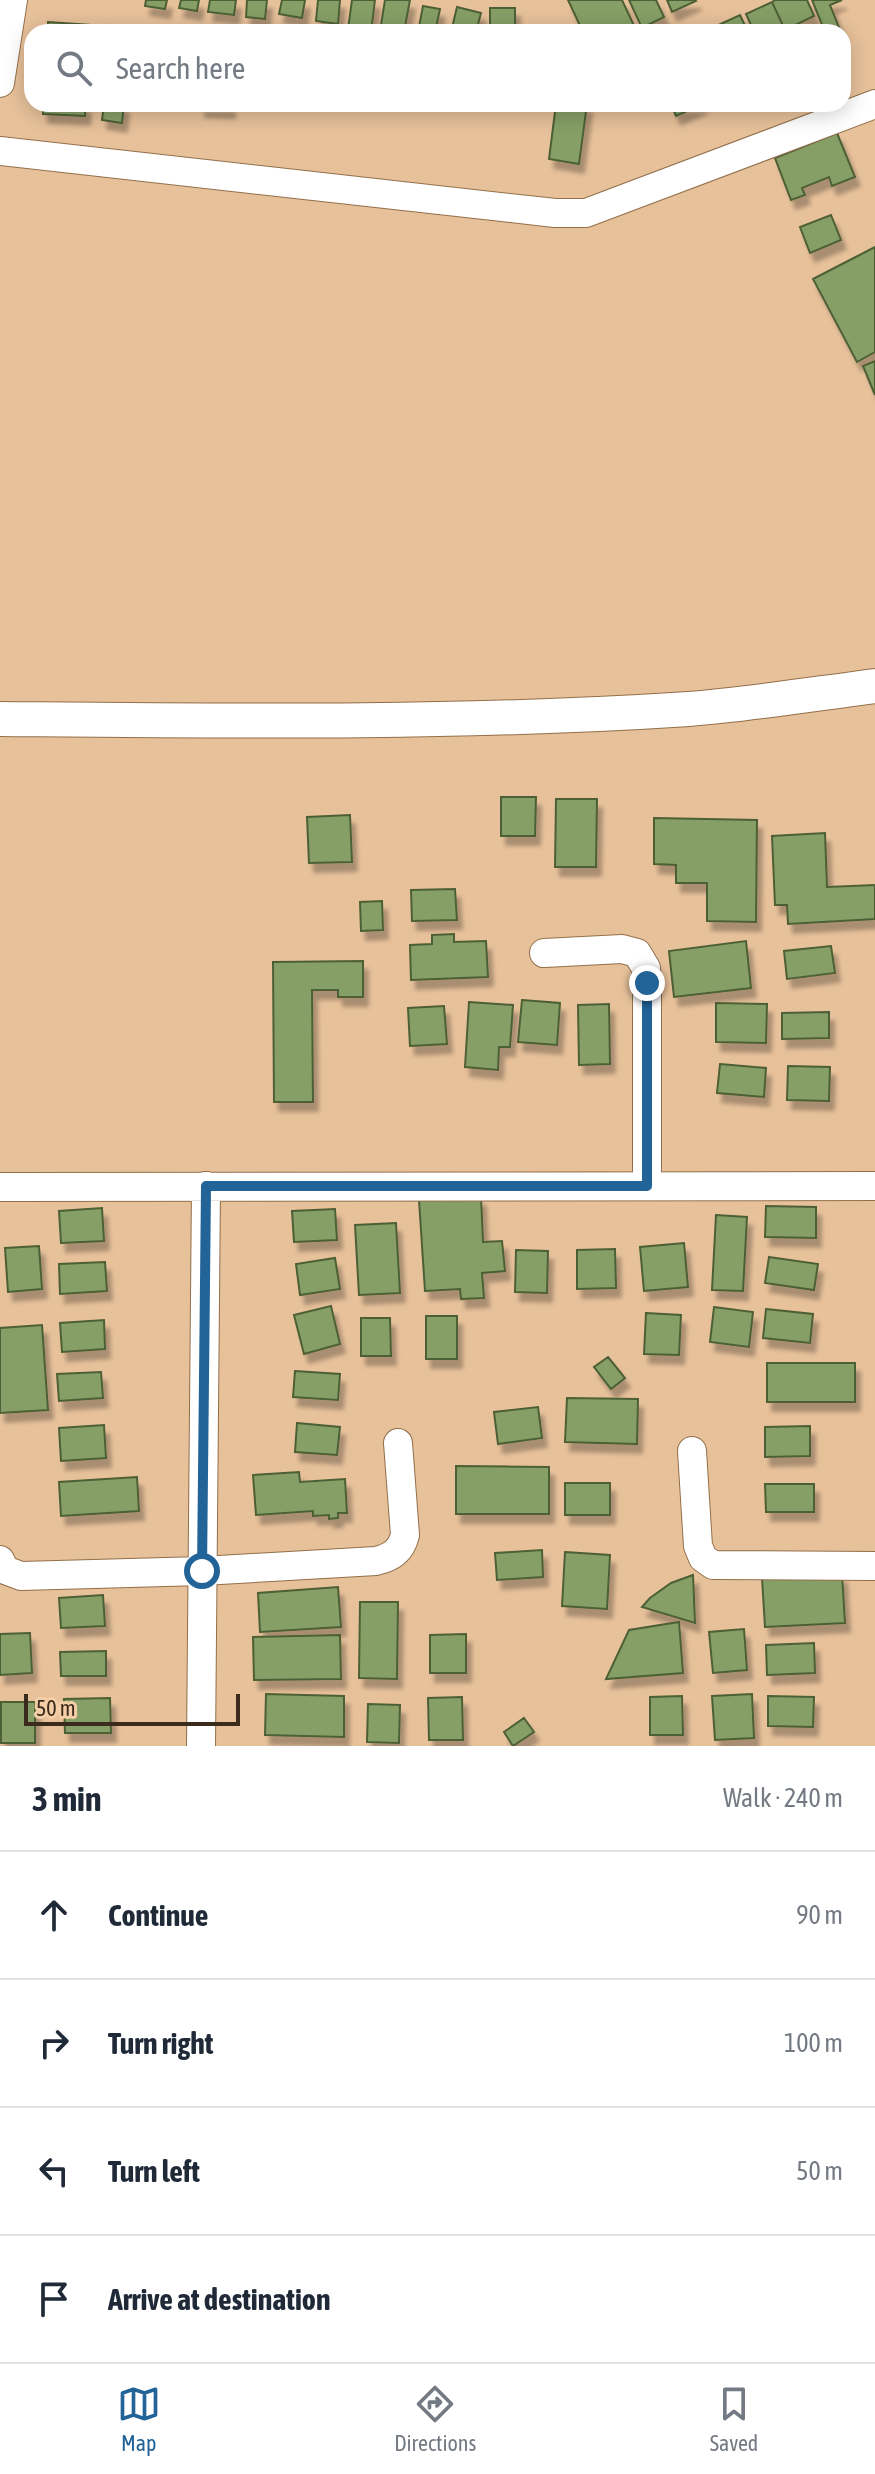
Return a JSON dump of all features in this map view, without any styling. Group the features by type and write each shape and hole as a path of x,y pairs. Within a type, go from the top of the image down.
{"street":[{"path":"0,83 13,0"},
{"path":"0,151 555,213 586,213 875,104"},
{"path":"0,719 296,722 507,718 692,708 875,686"},
{"path":"544,953 622,949 637,953 646,968 647,1186"},
{"path":"201,1746 206,1186"},
{"path":"0,1187 875,1186"},
{"path":"0,1560 5,1570 21,1576 202,1571 376,1561 400,1548 405,1535 398,1443"},
{"path":"692,1451 698,1546 706,1562 713,1565 875,1566"}],"building":[{"path":"146,0 167,0 165,9 145,6"},
{"path":"181,0 199,0 197,11 179,8"},
{"path":"210,0 236,0 234,15 208,12"},
{"path":"247,0 267,0 265,19 246,17"},
{"path":"282,0 305,0 302,18 279,14"},
{"path":"318,0 340,0 338,24 316,21"},
{"path":"352,0 375,0 372,24 349,24"},
{"path":"385,0 410,0 406,24 381,24"},
{"path":"568,0 622,0 633,24 579,24"},
{"path":"629,0 656,0 664,17 650,24 640,24"},
{"path":"667,0 695,0 696,1 672,12"},
{"path":"807,0 814,16 797,24 782,24 772,2"},
{"path":"812,0 842,0 830,5 838,24 822,24"},
{"path":"772,2 782,24 750,24 746,14"},
{"path":"423,6 440,9 437,24 420,24"},
{"path":"457,7 481,13 478,24 453,24"},
{"path":"490,8 515,8 515,24 490,24"},
{"path":"740,15 744,24 720,24"},
{"path":"43,112 85,112 85,116"},
{"path":"103,112 123,112 122,123 102,120"},
{"path":"555,112 586,112 579,164 549,159"},
{"path":"837,133 855,177 832,186 829,177 802,188 805,195 791,200 775,158"},
{"path":"831,215 841,240 810,253 800,227"},
{"path":"875,247 875,352 857,362 813,279"},
{"path":"875,361 875,395 863,366"},
{"path":"501,797 536,797 535,836 501,836"},
{"path":"556,799 597,799 596,867 555,867"},
{"path":"350,815 352,862 309,863 307,817"},
{"path":"654,818 757,820 756,922 707,921 707,883 676,883 676,865 654,864"},
{"path":"825,833 827,887 875,885 875,919 788,924 787,905 775,905 772,836"},
{"path":"455,889 457,920 412,921 411,890"},
{"path":"382,901 383,930 361,931 360,902"},
{"path":"454,934 454,942 486,941 488,977 411,980 410,945 432,944 432,935"},
{"path":"746,941 751,988 674,997 669,951"},
{"path":"831,946 835,973 787,979 784,951"},
{"path":"363,961 363,997 338,997 338,990 312,990 313,1102 274,1102 273,962"},
{"path":"522,1000 560,1003 557,1045 518,1042"},
{"path":"469,1002 513,1005 510,1047 499,1047 498,1070 465,1067"},
{"path":"716,1003 767,1004 766,1043 716,1042"},
{"path":"609,1004 610,1064 579,1065 578,1005"},
{"path":"444,1006 447,1044 410,1046 408,1008"},
{"path":"829,1012 829,1038 782,1039 782,1013"},
{"path":"720,1064 766,1068 764,1097 717,1093"},
{"path":"788,1066 830,1067 829,1101 787,1100"},
{"path":"481,1197 483,1242 502,1241 505,1271 482,1273 484,1298 461,1299 460,1289 425,1291 419,1200"},
{"path":"766,1206 816,1207 816,1238 765,1237"},
{"path":"102,1208 104,1241 61,1243 59,1211"},
{"path":"335,1209 337,1240 294,1242 292,1211"},
{"path":"716,1215 747,1217 743,1291 712,1290"},
{"path":"396,1223 400,1293 359,1295 355,1225"},
{"path":"684,1243 688,1287 644,1291 640,1247"},
{"path":"39,1246 42,1289 8,1292 5,1248"},
{"path":"615,1249 616,1288 577,1289 577,1250"},
{"path":"516,1250 548,1251 547,1293 515,1292"},
{"path":"769,1257 818,1264 814,1290 765,1283"},
{"path":"335,1258 340,1289 300,1295 296,1264"},
{"path":"105,1262 107,1291 60,1294 59,1264"},
{"path":"331,1306 340,1344 304,1354 294,1315"},
{"path":"714,1307 753,1312 749,1347 710,1342"},
{"path":"766,1309 813,1314 810,1343 763,1338"},
{"path":"646,1313 681,1315 679,1355 644,1354"},
{"path":"426,1316 457,1316 457,1359 426,1359"},
{"path":"361,1318 390,1318 391,1356 361,1356"},
{"path":"104,1320 105,1349 62,1352 60,1323"},
{"path":"42,1325 48,1410 0,1413 0,1328"},
{"path":"608,1357 625,1378 611,1389 594,1367"},
{"path":"767,1363 855,1363 855,1402 767,1402"},
{"path":"295,1371 340,1374 338,1400 293,1397"},
{"path":"101,1372 103,1398 59,1401 57,1374"},
{"path":"567,1398 638,1399 637,1444 565,1442"},
{"path":"538,1407 542,1438 498,1444 494,1412"},
{"path":"297,1423 340,1427 337,1455 295,1452"},
{"path":"104,1425 106,1458 61,1461 59,1428"},
{"path":"810,1426 810,1456 765,1457 765,1427"},
{"path":"456,1466 549,1467 549,1514 456,1514"},
{"path":"299,1472 300,1482 345,1479 347,1513 338,1513 338,1518 329,1519 329,1515 313,1516 313,1511 256,1515 253,1475"},
{"path":"137,1477 139,1511 61,1516 59,1482"},
{"path":"565,1483 610,1483 610,1515 565,1515"},
{"path":"765,1484 814,1484 814,1512 766,1512"},
{"path":"542,1550 543,1577 497,1580 495,1553"},
{"path":"565,1552 610,1555 607,1609 562,1606"},
{"path":"842,1574 845,1623 765,1627 762,1578"},
{"path":"693,1575 695,1623 642,1607 671,1583"},
{"path":"338,1587 341,1627 260,1632 258,1593"},
{"path":"103,1595 105,1626 61,1628 59,1598"},
{"path":"360,1602 398,1602 397,1679 359,1678"},
{"path":"679,1622 683,1673 606,1679 629,1630"},
{"path":"744,1629 747,1670 713,1673 709,1632"},
{"path":"30,1633 32,1673 0,1675 0,1634"},
{"path":"466,1634 466,1673 430,1673 430,1635"},
{"path":"340,1635 341,1679 254,1680 253,1637"},
{"path":"814,1643 815,1673 767,1675 766,1645"},
{"path":"106,1651 106,1676 61,1676 60,1652"},
{"path":"266,1694 344,1696 344,1737 265,1735"},
{"path":"752,1694 754,1738 715,1740 712,1696"},
{"path":"682,1696 683,1735 650,1735 650,1697"},
{"path":"768,1696 814,1697 813,1727 768,1726"},
{"path":"462,1697 463,1740 429,1740 428,1698"},
{"path":"110,1698 111,1733 65,1733 64,1699"},
{"path":"1,1702 35,1702 35,1743 1,1743"},
{"path":"368,1704 400,1705 399,1743 367,1742"},
{"path":"524,1718 534,1732 513,1746 504,1732"}],"route":[{"path":"202,1571 206,1186 647,1186 647,983"}]}
